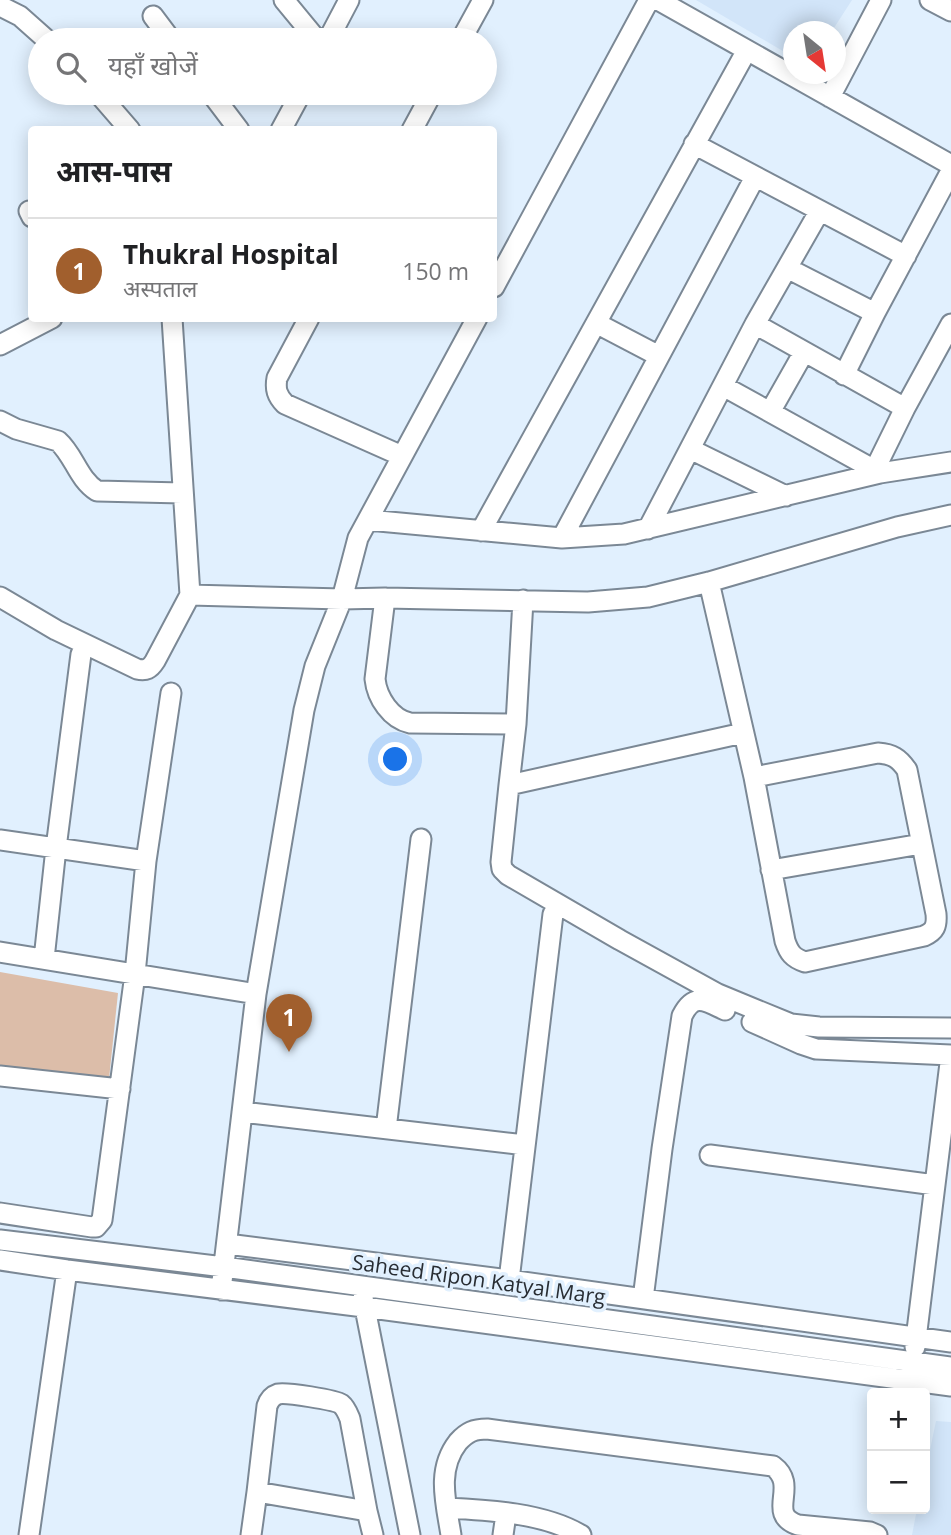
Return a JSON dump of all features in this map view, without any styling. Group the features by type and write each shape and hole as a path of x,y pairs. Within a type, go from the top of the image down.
{"street":[{"path":"284,0 307,28"},
{"path":"334,28 349,0"},
{"path":"468,28 483,0"},
{"path":"497,282 657,0 951,165"},
{"path":"830,97 881,0"},
{"path":"930,0 951,11"},
{"path":"0,6 20,16 34,28"},
{"path":"153,16 162,28"},
{"path":"481,531 747,50"},
{"path":"108,105 127,126"},
{"path":"220,105 236,126"},
{"path":"283,126 295,105"},
{"path":"414,126 426,105"},
{"path":"694,144 906,256"},
{"path":"844,375 951,171"},
{"path":"562,538 755,177"},
{"path":"648,529 755,324 819,212"},
{"path":"788,268 875,313"},
{"path":"0,345 44,322"},
{"path":"5,604 137,669 145,671 155,661 190,595 172,322"},
{"path":"307,322 277,378 275,388 280,400 402,456"},
{"path":"221,1290 256,994 304,710 315,666 342,599 358,538 475,322"},
{"path":"596,323 659,356"},
{"path":"755,324 905,408"},
{"path":"877,472 905,408 950,328"},
{"path":"770,412 804,352"},
{"path":"723,386 877,472"},
{"path":"0,421 64,445 82,477 97,491 182,493"},
{"path":"690,449 786,496"},
{"path":"368,520 562,538 624,534 877,472 951,462"},
{"path":"190,595 588,602 648,597 897,527 951,515"},
{"path":"709,582 754,777 789,952 796,959 805,962 933,932 937,925 936,914 906,770 900,759 890,754 878,753 754,777"},
{"path":"386,598 375,669 375,686 381,700 396,717 410,723 516,724"},
{"path":"523,600 516,724 502,869 620,940 718,994 791,1024 819,1027 951,1028"},
{"path":"44,959 81,654"},
{"path":"0,1213 92,1227 100,1224 102,1220 135,974 146,861 171,692"},
{"path":"509,785 743,733"},
{"path":"0,839 146,861"},
{"path":"386,1129 421,839"},
{"path":"771,870 921,844"},
{"path":"509,1280 553,914"},
{"path":"0,952 256,994"},
{"path":"643,1299 682,1016 693,1002 702,1000 816,1049 951,1055 913,1362"},
{"path":"0,1076 120,1090"},
{"path":"242,1112 526,1145"},
{"path":"710,1155 935,1185"},
{"name":"Saheed Ripon Katyal Marg","path":"0,1240 224,1267 951,1367"},
{"path":"227,1244 509,1280 951,1342"},
{"name":"Saheed Ripon Katyal Marg","path":"0,1260 951,1386"},
{"path":"29,1535 67,1270"},
{"path":"362,1286 410,1535"},
{"path":"251,1535 267,1406 270,1399 281,1393 333,1401 346,1410 373,1535"},
{"path":"451,1535 444,1477 446,1463 452,1450 464,1436 471,1431 487,1429 773,1466 783,1476 785,1486 782,1510 790,1522 877,1535"},
{"path":"257,1492 368,1511"},
{"path":"447,1508 544,1520 581,1535"},
{"path":"503,1535 506,1514"}],"shaded area":[{"path":"696,0 852,0 838,21 783,21 783,51"},
{"path":"0,972 118,993 109,1079 0,1068"},
{"path":"936,1421 951,1422 951,1535 912,1535 916,1514 930,1514 930,1450"}],"place":[{"name":"Thukral Hospital","path":"289,1052"}]}
